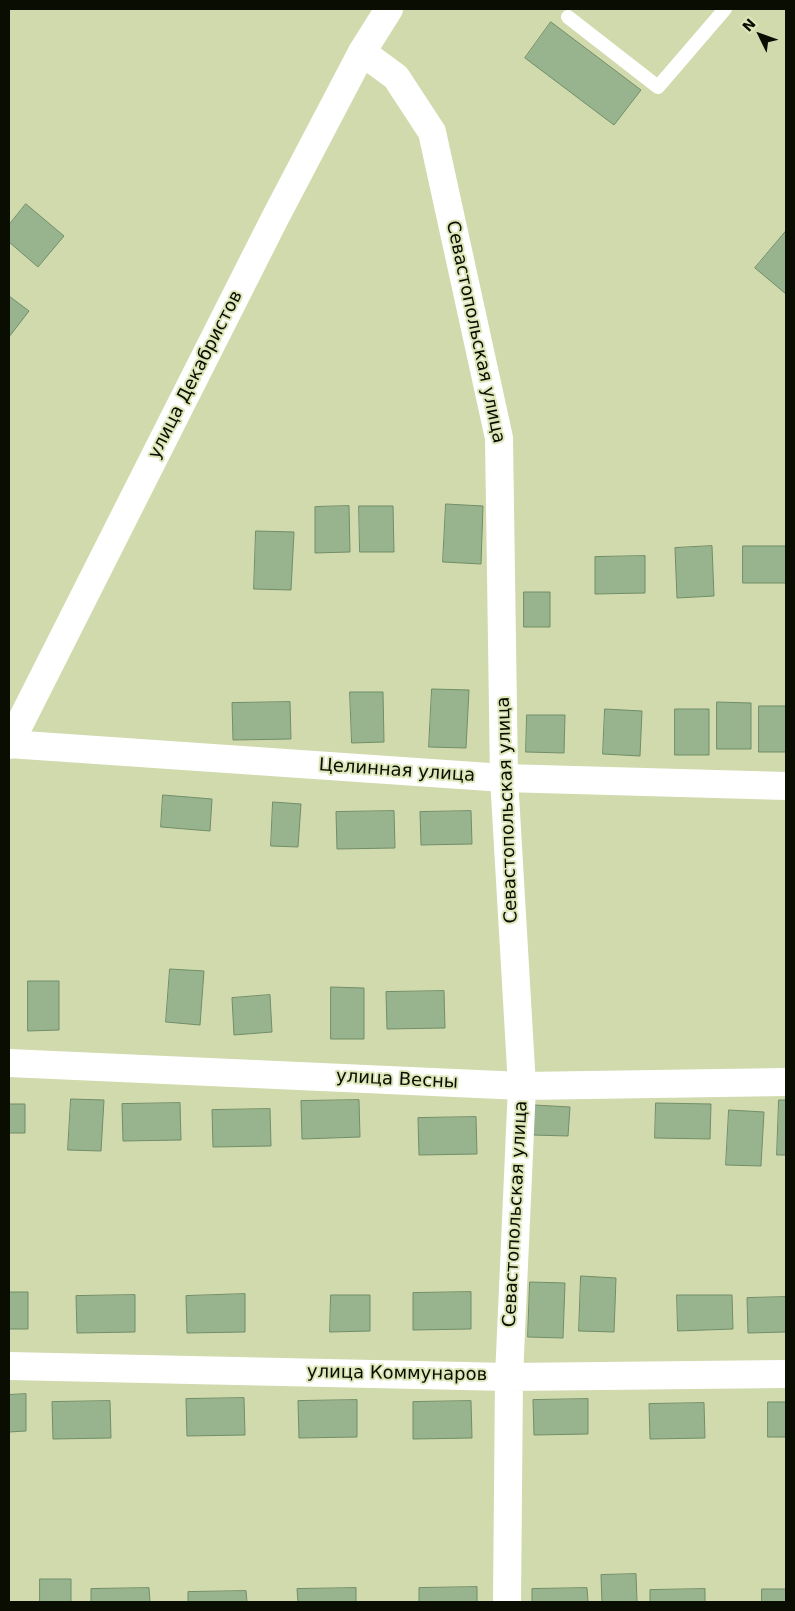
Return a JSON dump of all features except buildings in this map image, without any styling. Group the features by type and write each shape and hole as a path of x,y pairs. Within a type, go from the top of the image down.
{"street":[{"name":"улица Декабристов","path":"9,744 274,220 362,52 389,9"},
{"name":"Севастопольская улица","path":"362,52 396,77 432,132 499,438 504,778 522,1086 509,1376 507,1602"},
{"name":"Целинная улица","path":"9,744 504,778 786,786"},
{"name":"улица Весны","path":"9,1063 522,1086 786,1082"},
{"name":"улица Коммунаров","path":"9,1366 509,1376 786,1374"}],"lane":[{"path":"568,17 658,87 725,9"}]}
